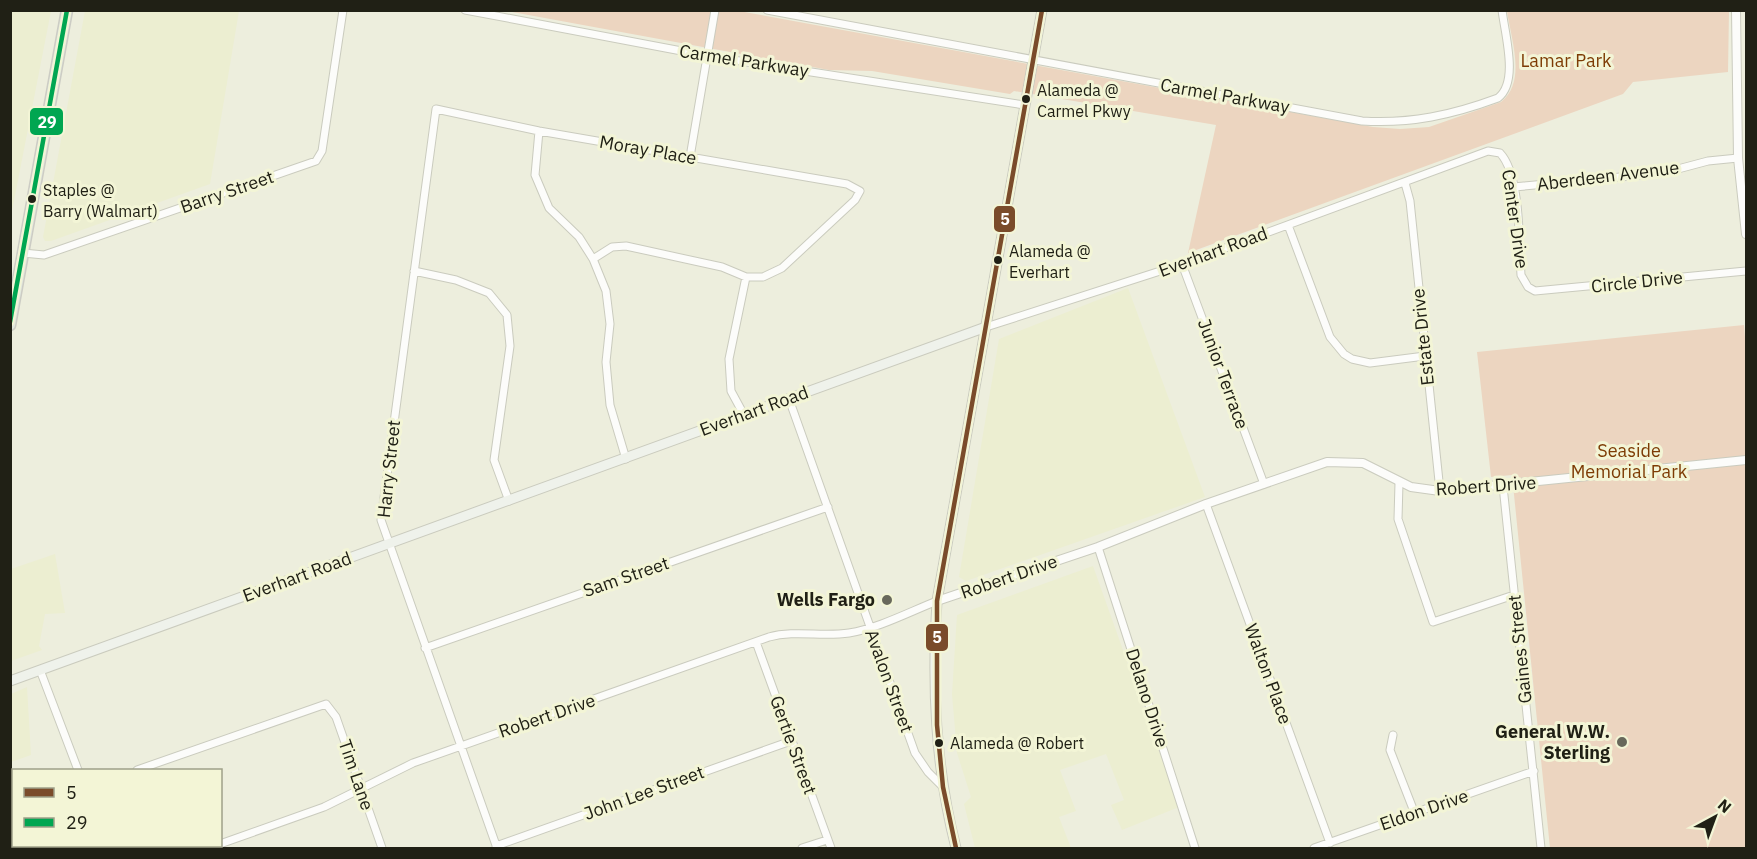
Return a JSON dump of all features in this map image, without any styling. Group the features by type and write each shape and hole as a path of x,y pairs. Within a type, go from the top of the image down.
{"main road":[{"path":"10,325 67,10"},
{"path":"956,849 942,786 933,698 938,601 1042,10"},
{"name":"Everhart Road","path":"10,681 986,327"}],"street":[{"name":"Barry Street","path":"24,253 44,255 316,161 322,151 343,10"},
{"name":"Carmel Parkway","path":"465,10 708,56 1024,105"},
{"path":"690,157 715,10"},
{"name":"Carmel Parkway","path":"767,10 1362,121 1420,121 1468,109 1504,93 1510,79 1502,10"},
{"path":"1736,10 1736,114 1746,234"},
{"name":"Moray Place","path":"436,110 539,131 847,184 860,191 855,200 782,268 763,277 746,278"},
{"name":"Harry Street","path":"436,110 381,520 496,847"},
{"path":"1736,114 1746,113"},
{"path":"539,131 535,176 549,208 579,237 593,259 606,291 610,324 606,362 610,405 626,459"},
{"name":"Everhart Road","path":"986,327 1182,264 1488,151 1500,153"},
{"name":"Center Drive","path":"1500,153 1506,159 1514,187 1521,275 1528,286"},
{"name":"Aberdeen Avenue","path":"1514,187 1662,173 1708,162 1738,158"},
{"name":"Estate Drive","path":"1405,183 1410,201 1440,491"},
{"path":"1288,225 1330,337 1344,354 1361,362 1370,363 1425,356"},
{"path":"593,259 612,247 626,246 722,267 746,278 729,360 731,391 744,415"},
{"name":"Junior Terrace","path":"1182,264 1263,484"},
{"path":"414,271 456,280 489,292 507,315 510,346 494,460 509,501"},
{"name":"Circle Drive","path":"1528,286 1542,292 1746,271"},
{"name":"Avalon Street","path":"789,399 868,627 915,753 928,772 942,786"},
{"name":"Robert Drive","path":"222,844 324,807 394,771 460,746 756,642 782,634 828,635 868,627 1098,547 1206,504 1316,465 1339,460 1363,463 1400,483 1425,490 1440,491 1746,460"},
{"path":"1400,483 1398,519 1433,622 1514,595"},
{"name":"Gaines Street","path":"1503,486 1541,849"},
{"name":"Walton Place","path":"1206,504 1330,843"},
{"name":"Sam Street","path":"425,648 828,507"},
{"name":"Delano Drive","path":"1098,547 1196,849"},
{"name":"Gertie Street","path":"756,642 831,849"},
{"path":"40,670 77,769"},
{"name":"Tim Lane","path":"144,769 326,704 336,717 382,849"},
{"path":"1393,735 1390,750 1415,814"},
{"name":"John Lee Street","path":"496,847 791,741"},
{"name":"Eldon Drive","path":"1314,849 1534,771"},
{"path":"802,849 827,840"}],"shaded area":[{"path":"10,11 51,11 11,216"},
{"path":"85,11 239,11 210,184 51,241 45,241 43,237"},
{"path":"1128,288 1205,497 966,581 959,577 999,339"},
{"path":"55,554 65,613 45,614 39,646 42,650 11,661 11,569"},
{"path":"1093,566 1179,807 1122,830 1111,805 1124,800 1106,754 1060,770 1076,811 1059,817 1071,848 975,848 964,804 971,797 957,753 952,694 957,615"},
{"path":"27,687 31,755 11,762 11,694"}],"green space":[{"name":"Lamar Park","path":"506,11 739,11 1373,127 1400,129 1429,127 1501,102 1509,93 1515,72 1514,47 1507,11 1729,11 1728,72 1633,82 1623,94 1188,253 1216,125 1014,91 1010,94 872,71 829,70"},
{"name":"Seaside Memorial Park","path":"1744,325 1746,349 1746,848 1550,848 1512,475 1491,477 1477,352"}],"transit line":[{"name":"29","path":"10,322 67,10"},
{"name":"5","path":"956,848 943,787 937,725 937,601 1042,10"}],"place":[{"name":"Alameda @ Carmel Pkwy","path":"1026,99"},
{"name":"Staples @ Barry (Walmart)","path":"32,199"},
{"name":"Alameda @ Everhart","path":"998,260"},
{"name":"Wells Fargo","path":"887,600"},
{"name":"General W.W. Sterling","path":"1622,742"},
{"name":"Alameda @ Robert","path":"939,743"}]}
